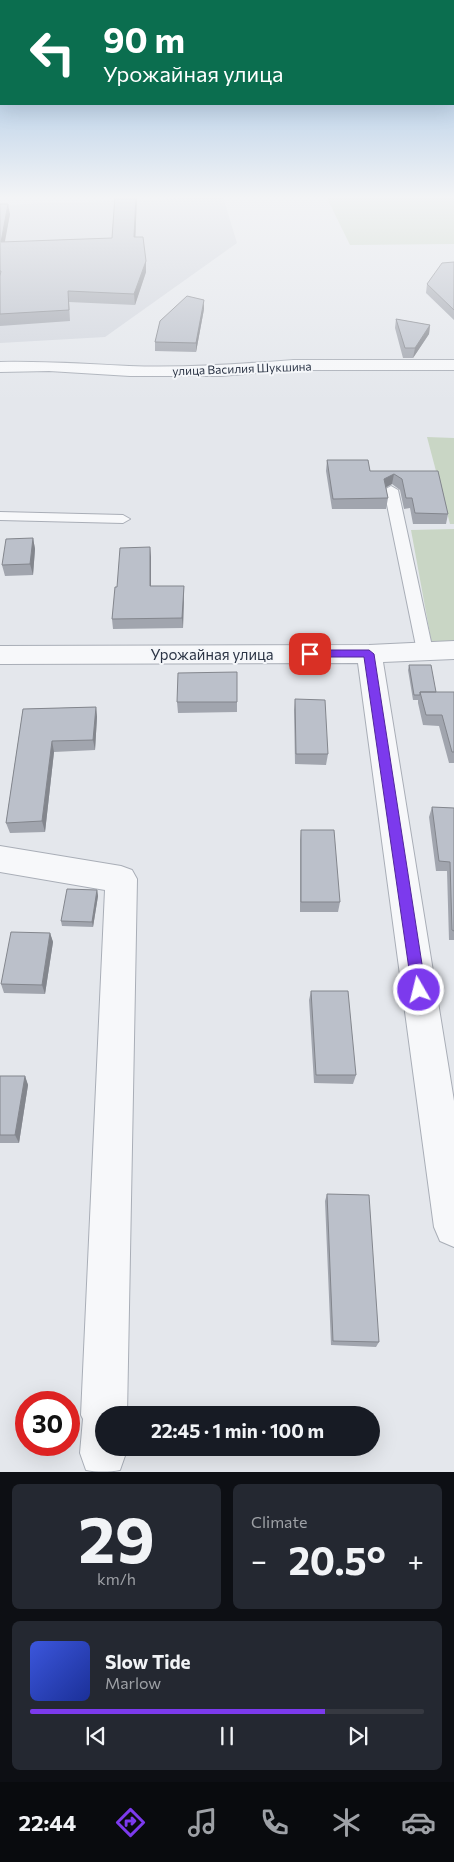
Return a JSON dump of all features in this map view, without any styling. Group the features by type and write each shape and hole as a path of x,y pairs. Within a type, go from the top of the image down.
{"street":[{"name":"улица Василия Шукшина","path":"0,366 49,366 130,371 221,371 292,365 454,365"},
{"name":"Урожайная улица","path":"0,655 369,654 454,650"},
{"path":"369,654 454,1227"},
{"path":"0,859 121,879 105,1406"}],"lane":[{"path":"391,490 426,651"},
{"path":"0,516 123,520"}],"shaded area":[{"path":"0,265 207,265 105,337 0,343"}],"green space":[{"path":"427,437 454,438 454,524 450,524"},
{"path":"454,529 454,644 432,645 411,530"}],"building":[{"path":"0,265 145,265 134,294 68,291 69,310 0,314"},
{"path":"441,265 454,265 454,310 427,284"},
{"path":"187,296 204,300 196,343 155,342 160,321"},
{"path":"396,319 430,325 415,348 405,348"},
{"path":"327,460 368,460 370,471 438,471 448,514 415,513 412,498 406,498 402,479 394,474 384,479 388,498 333,499"},
{"path":"33,538 30,564 2,565 6,539"},
{"path":"150,547 150,586 184,586 182,618 112,619 120,548"},
{"path":"409,665 431,665 436,692 420,692 420,695 414,695"},
{"path":"237,672 237,702 177,702 178,673"},
{"path":"420,692 454,692 454,752 452,752 442,715 426,715"},
{"path":"295,699 325,700 328,754 296,754"},
{"path":"96,707 93,740 52,741 42,821 6,823 23,709"},
{"path":"432,807 454,808 454,931 452,930 450,862 439,861"},
{"path":"301,830 334,830 340,902 301,902"},
{"path":"67,889 97,890 92,922 61,921"},
{"path":"11,932 50,933 42,985 1,984"},
{"path":"311,991 348,991 356,1075 316,1075"},
{"path":"0,1076 25,1076 15,1135 0,1135"},
{"path":"327,1194 369,1195 379,1342 333,1341"}],"route":[{"path":"310,654 369,654 419,990"}]}
